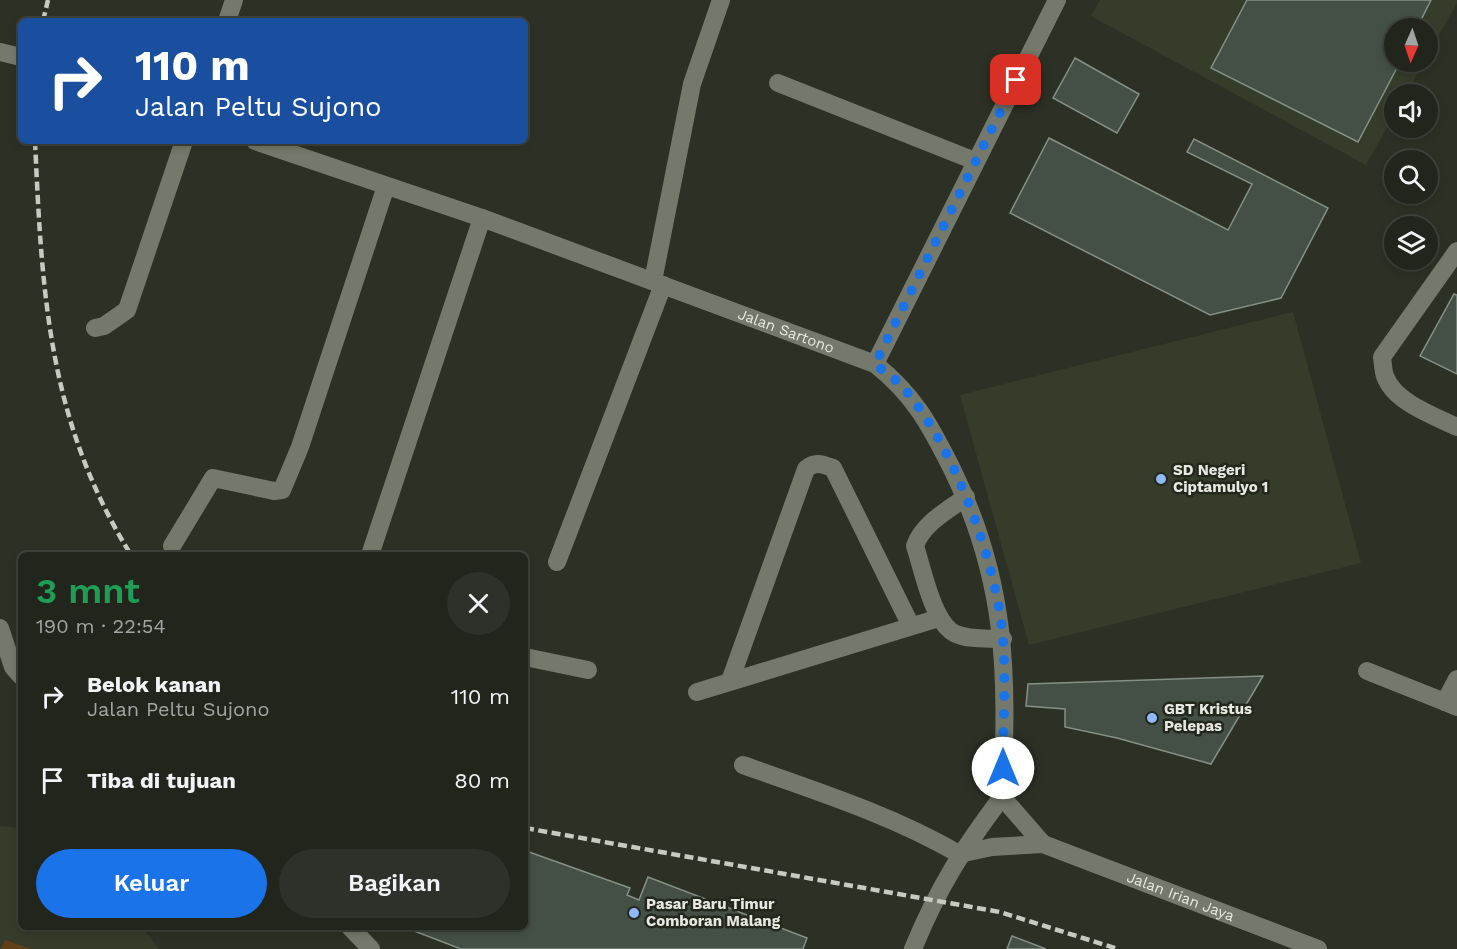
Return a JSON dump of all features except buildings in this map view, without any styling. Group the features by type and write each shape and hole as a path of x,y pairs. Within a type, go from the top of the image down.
{"street":[{"path":"228,18 234,0"},
{"path":"557,562 658,283 692,84 722,0"},
{"path":"875,364 1057,0"},
{"path":"0,51 18,56"},
{"path":"778,83 975,161"},
{"path":"95,328 104,326 127,310 183,144"},
{"name":"Jalan Sartono","path":"264,144 482,218 875,364 899,384 935,432 966,497 990,565 1003,639 1002,797"},
{"path":"172,546 213,478 274,491 282,490 300,447 386,186"},
{"path":"371,552 482,218"},
{"path":"1457,251 1451,270 1382,357 1384,376 1391,388 1427,413 1457,427"},
{"path":"730,681 806,469 811,464 820,463 833,468 911,626"},
{"path":"966,497 925,529 918,536 915,546 939,618 948,630 957,634 1003,639"},
{"path":"698,692 939,618"},
{"path":"0,628 13,667 18,673"},
{"path":"528,658 588,669"},
{"path":"1367,671 1451,704 1457,679"},
{"path":"743,765 846,802 932,838 960,854"},
{"path":"913,949 933,899 960,854 1002,797"},
{"name":"Jalan Irian Jaya","path":"1002,797 1043,844"},
{"name":"Jalan Irian Jaya","path":"960,854 992,847 1043,844 1318,949"},
{"path":"353,930 371,949"}],"shaded area":[{"path":"1100,0 1457,0 1438,37 1438,18 1384,18 1384,72 1418,72 1412,84 1384,84 1384,133 1366,165 1091,16"},
{"name":"SD Negeri Ciptamulyo 1","path":"1293,312 1361,563 1029,645 960,395"},
{"path":"0,826 18,828 18,930 144,930 159,949 0,949"},
{"path":"5,940 31,949 1,949"}],"railway":[{"path":"44,18 48,0"},
{"path":"35,144 41,251 54,355 66,405 82,455 103,505 129,552"},
{"path":"528,829 1000,912 1118,949"}],"place":[{"name":"SD Negeri Ciptamulyo 1","path":"1161,479"},
{"name":"GBT Kristus Pelepas","path":"1152,718"},
{"name":"Pasar Baru Timur Comboran Malang","path":"634,913"}],"route":[{"path":"1003,768 1003,639 990,565 966,497 935,432 899,384 875,364 1016,80"}]}
